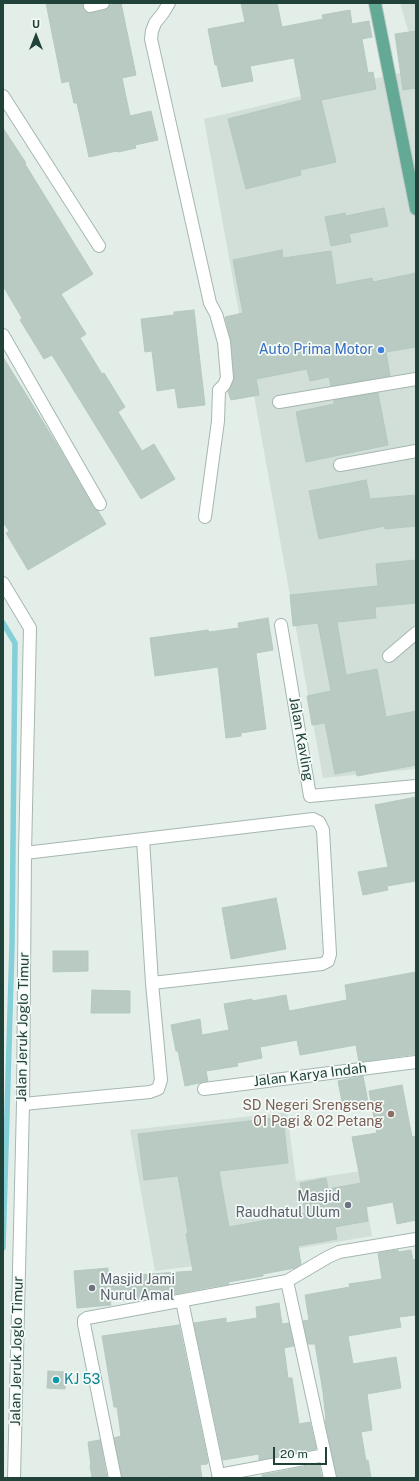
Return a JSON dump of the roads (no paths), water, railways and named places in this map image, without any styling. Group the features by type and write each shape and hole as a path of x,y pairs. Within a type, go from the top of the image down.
{"main road":[{"path":"375,3 416,209"}],"street":[{"path":"90,6 103,3"},
{"path":"169,3 164,13 155,23 151,39 210,303 216,314 224,342 227,378 224,385 219,390 218,421 205,517"},
{"path":"3,96 99,246"},
{"path":"3,335 100,504"},
{"path":"279,402 416,379"},
{"path":"340,465 416,451"},
{"name":"Jalan Jeruk Joglo Timur","path":"3,583 30,628 25,853 23,1104 14,1478"},
{"name":"Jalan Kavling","path":"281,625 310,796 416,786"},
{"path":"388,656 416,633"},
{"path":"25,853 313,819 319,822 323,830 324,838 330,954 328,961 322,964 152,983"},
{"path":"23,1104 150,1092 158,1089 161,1080 152,983 143,839"},
{"name":"Jalan Karya Indah","path":"204,1089 416,1062"},
{"path":"115,1478 84,1320 87,1318 287,1281 339,1252 416,1239"},
{"path":"287,1281 330,1478"},
{"path":"182,1301 219,1476 325,1455"}],"waterway":[{"path":"3,623 15,643 12,945 3,1248"}],"place":[{"name":"Auto Prima Motor","path":"381,350"},
{"name":"SD Negeri Srengseng 01 Pagi & 02 Petang","path":"391,1114"},
{"name":"Masjid Raudhatul Ulum","path":"348,1205"},
{"name":"Masjid Jami Nurul Amal","path":"92,1288"},
{"name":"KJ 53","path":"56,1380"}]}
